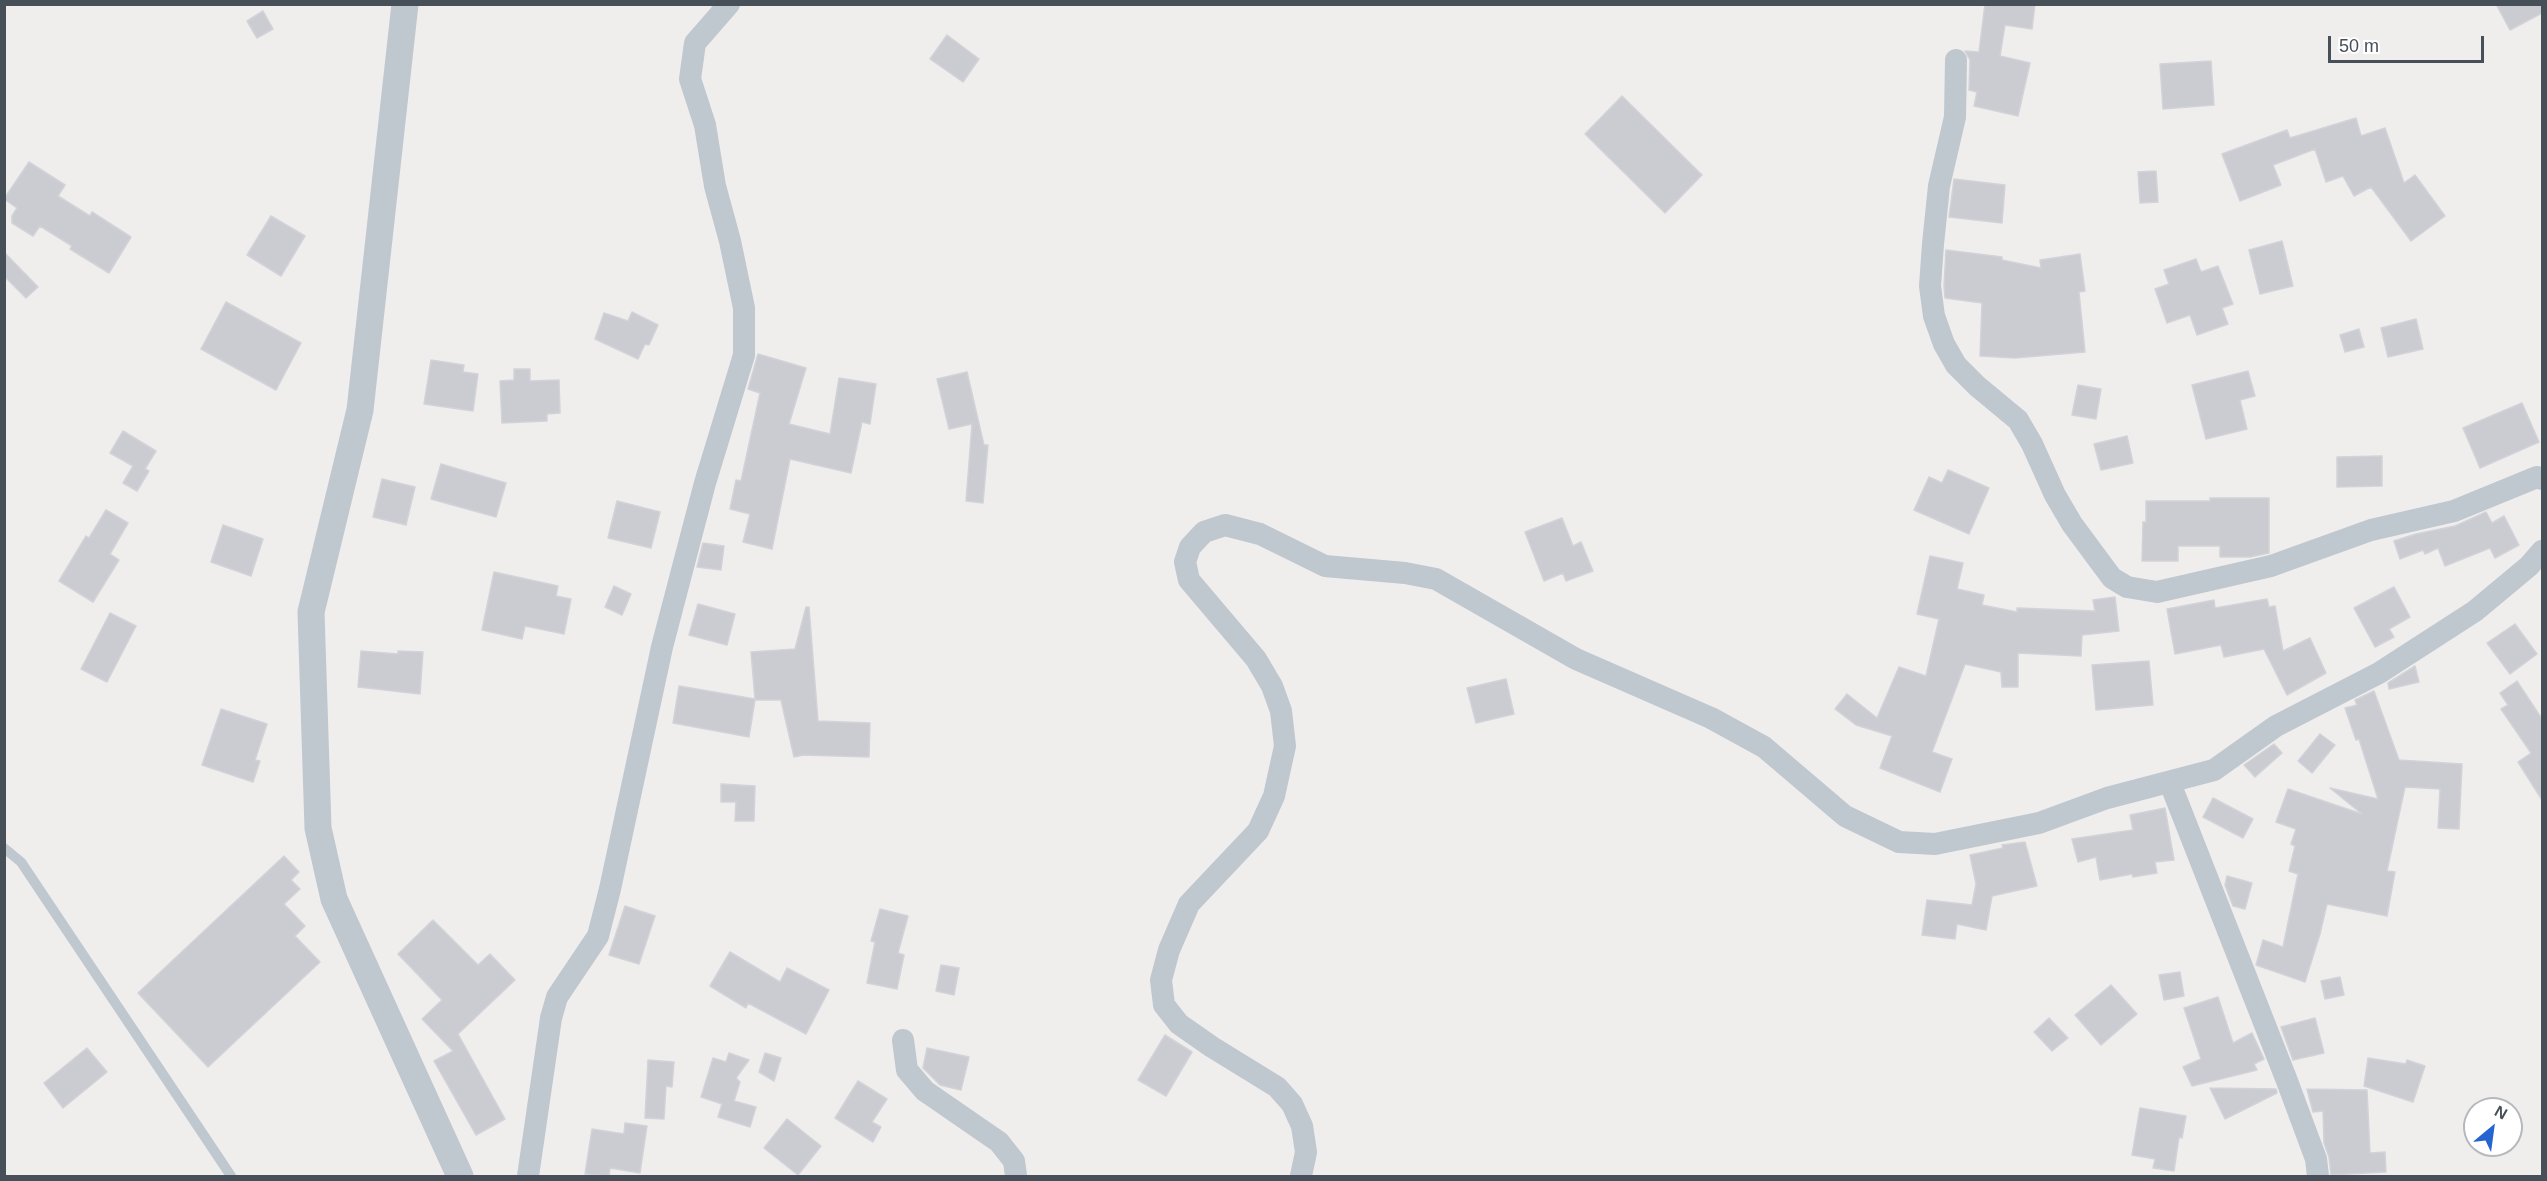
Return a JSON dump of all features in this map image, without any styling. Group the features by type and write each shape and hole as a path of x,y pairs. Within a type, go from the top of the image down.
{"street":[{"path":"405,4 360,410 311,612 318,828 334,899 460,1176"},
{"path":"528,1176 551,1018 557,997 598,936 662,647 705,483 744,355 744,308 730,241 715,186 705,125 690,79 695,43 729,4"},
{"path":"1956,60 1955,117 1939,186 1932,244 1930,286 1934,316 1944,344 1956,365 2018,420 2072,524 2112,578 2127,587 2157,592 2271,566 2372,530 2454,511 2537,477 2542,479"},
{"path":"1301,1176 1306,1152 1302,1126 1292,1104 1277,1087 1179,1024 1164,1005 1161,980 1168,950 1189,903 1258,831 1274,796 1285,746 1281,711 1272,686 1256,659 1189,580 1185,562 1190,547 1204,532 1225,525 1260,534 1325,566 1405,573 1436,579 1576,660 1711,718 1764,747 1845,816 1899,842 1935,844 2039,823 2108,798 2214,770 2276,726 2379,672 2475,611 2529,566 2542,551"},
{"path":"2170,783 2291,1092 2316,1159 2318,1176"},
{"path":"903,1040 907,1070 925,1091 999,1142 1014,1161 1016,1176"}],"lane":[{"path":"4,848 21,862 231,1176"}],"building":[{"path":"1985,4 2035,4 2032,29 2005,25 2000,56 2030,63 2018,116 1974,106 1977,92 1969,90 1970,60 1965,51 1979,52"},
{"path":"2496,4 2542,4 2542,13 2510,30"},
{"path":"263,11 273,29 257,38 247,21"},
{"path":"947,35 979,59 963,82 930,59"},
{"path":"2211,61 2214,105 2163,109 2160,64"},
{"path":"1622,96 1702,175 1665,213 1585,134"},
{"path":"2356,118 2361,136 2385,128 2404,183 2415,175 2445,216 2411,241 2371,187 2354,196 2343,176 2326,182 2315,149 2273,165 2281,185 2240,201 2222,154 2287,130 2290,138"},
{"path":"29,162 65,185 58,196 90,216 92,212 131,237 109,273 70,249 72,246 40,226 33,236 12,223 12,216 17,208 4,199"},
{"path":"2156,171 2158,202 2140,203 2138,172"},
{"path":"1954,179 2005,185 2002,223 1949,217"},
{"path":"271,216 305,236 281,276 247,255"},
{"path":"2282,241 2293,286 2260,294 2249,250"},
{"path":"1946,250 2002,257 2002,260 2041,268 2040,260 2080,254 2085,291 2079,292 2085,352 2015,358 1980,356 1982,303 1945,298"},
{"path":"4,252 38,287 26,298 4,276"},
{"path":"2196,259 2201,272 2218,266 2233,304 2222,308 2228,324 2197,335 2190,315 2167,323 2155,289 2169,284 2164,270"},
{"path":"226,302 301,343 276,390 201,349"},
{"path":"632,312 658,325 649,345 645,344 638,359 595,339 604,313 628,321"},
{"path":"2416,319 2423,349 2388,357 2381,328"},
{"path":"2359,329 2364,347 2345,352 2340,335"},
{"path":"758,354 806,368 789,424 830,434 839,378 876,384 870,424 862,422 851,473 790,459 772,549 743,542 750,514 730,509 736,480 741,481 760,393 748,389"},
{"path":"431,360 464,365 463,372 478,374 473,411 424,404"},
{"path":"514,369 530,369 530,381 559,380 560,413 547,414 547,421 502,423 500,381 514,380"},
{"path":"2248,371 2255,396 2240,400 2247,429 2206,439 2192,385"},
{"path":"967,372 984,445 988,445 983,503 966,501 972,424 949,429 937,379"},
{"path":"2078,385 2101,389 2096,419 2072,415"},
{"path":"2522,403 2539,442 2480,468 2463,428"},
{"path":"123,431 156,451 145,469 149,471 137,491 123,483 133,466 110,453"},
{"path":"2127,436 2133,463 2101,470 2094,444"},
{"path":"2382,456 2382,486 2337,487 2337,457"},
{"path":"441,464 506,483 496,517 431,499"},
{"path":"1948,470 1989,488 1969,534 1914,510 1929,477 1942,483"},
{"path":"382,479 415,487 406,525 373,517"},
{"path":"2210,498 2269,498 2269,553 2250,557 2220,557 2220,546 2178,546 2178,561 2142,561 2146,501 2210,501"},
{"path":"617,501 660,512 651,548 608,538"},
{"path":"106,510 128,523 110,554 119,560 93,602 59,581 86,536 89,538"},
{"path":"2486,512 2492,523 2504,516 2519,545 2495,558 2490,548 2445,566 2438,548 2425,554 2423,550 2400,559 2394,541 2455,526"},
{"path":"1562,518 1573,546 1581,542 1593,571 1566,581 1563,573 1544,581 1525,532"},
{"path":"223,525 263,539 251,576 211,562"},
{"path":"703,543 724,546 721,570 697,567"},
{"path":"1930,556 1963,563 1957,589 1984,595 1982,605 2017,612 2017,608 2095,611 2093,600 2115,597 2119,631 2082,635 2081,656 2018,653 2018,687 2002,687 2001,672 1965,664 1932,752 1952,759 1940,792 1880,768 1892,736 1856,725 1835,709 1847,694 1877,718 1899,667 1926,676 1939,619 1917,614"},
{"path":"494,572 558,586 556,596 571,599 564,634 525,626 522,639 482,630"},
{"path":"614,586 631,594 622,615 605,607"},
{"path":"2394,587 2410,617 2389,629 2394,637 2375,647 2354,608"},
{"path":"2267,599 2269,607 2275,606 2283,651 2310,638 2326,673 2287,695 2264,649 2224,657 2221,645 2175,654 2167,609 2214,600 2215,608"},
{"path":"698,604 735,614 727,645 689,635"},
{"path":"806,607 809,607 818,721 870,723 869,757 803,755 794,757 781,700 755,700 749,737 673,723 679,686 755,699 751,652 795,649"},
{"path":"110,613 136,626 107,682 81,669"},
{"path":"2515,624 2537,654 2510,674 2487,643"},
{"path":"361,651 398,654 398,651 423,652 420,694 358,687"},
{"path":"2149,661 2153,705 2096,710 2092,665"},
{"path":"2415,666 2419,682 2389,689 2388,683"},
{"path":"1506,679 1514,714 1476,723 1467,688"},
{"path":"2517,681 2542,719 2542,800 2518,762 2531,753 2501,709 2508,705 2500,693"},
{"path":"2374,691 2399,760 2462,764 2459,829 2438,828 2440,789 2405,787 2387,871 2395,872 2387,916 2327,904 2305,982 2256,965 2263,940 2283,947 2298,874 2289,871 2295,846 2291,844 2296,829 2276,822 2288,789 2362,814 2330,788 2378,799 2359,739 2356,740 2345,708 2357,705 2355,700"},
{"path":"221,709 267,724 255,760 260,761 253,782 202,765"},
{"path":"2320,734 2335,745 2312,773 2298,761"},
{"path":"2274,744 2282,753 2255,777 2244,765"},
{"path":"721,784 755,786 754,821 735,821 736,802 721,802"},
{"path":"2213,798 2253,819 2243,838 2203,817"},
{"path":"2165,808 2174,860 2155,862 2157,873 2133,877 2132,874 2100,880 2096,857 2078,862 2072,839 2133,830 2130,815"},
{"path":"2025,842 2037,886 1992,896 1986,930 1957,924 1955,939 1922,935 1927,900 1972,905 1976,884 1970,855 2003,848 2002,845"},
{"path":"284,856 299,872 291,880 300,889 284,904 305,926 295,936 320,962 208,1067 138,993"},
{"path":"2227,876 2252,883 2245,909 2233,906 2225,885"},
{"path":"625,906 655,916 639,964 609,955"},
{"path":"880,909 908,916 898,953 904,955 897,989 867,983 875,942 871,941"},
{"path":"433,920 478,965 490,954 515,980 458,1034 505,1119 476,1135 434,1061 453,1051 422,1019 442,1000 398,954"},
{"path":"730,952 780,982 787,968 829,990 806,1034 748,1003 746,1008 710,986"},
{"path":"941,965 959,968 954,995 936,991"},
{"path":"2180,972 2184,996 2164,1000 2159,975"},
{"path":"2340,977 2344,995 2325,999 2321,981"},
{"path":"2111,985 2137,1014 2101,1045 2075,1015"},
{"path":"2218,997 2233,1043 2252,1033 2264,1059 2254,1064 2257,1070 2192,1086 2183,1067 2201,1059 2184,1008"},
{"path":"2049,1018 2068,1038 2052,1051 2034,1032"},
{"path":"2315,1018 2324,1053 2293,1060 2281,1027"},
{"path":"1165,1035 1192,1052 1166,1096 1138,1080"},
{"path":"87,1048 107,1072 63,1108 44,1083"},
{"path":"927,1048 969,1057 961,1090 940,1085 923,1068"},
{"path":"729,1053 749,1060 736,1078 740,1082 734,1101 756,1107 750,1127 718,1117 722,1104 701,1097 713,1058 726,1062"},
{"path":"765,1053 781,1058 774,1081 759,1072"},
{"path":"2368,1058 2406,1064 2407,1060 2425,1066 2413,1102 2364,1086"},
{"path":"648,1060 674,1062 672,1087 666,1086 664,1119 645,1118"},
{"path":"858,1081 887,1099 872,1122 881,1127 873,1142 835,1118"},
{"path":"2210,1088 2276,1089 2277,1093 2225,1119"},
{"path":"2307,1089 2367,1090 2370,1153 2385,1152 2386,1172 2331,1175 2329,1157 2324,1143 2323,1111 2313,1112"},
{"path":"2140,1108 2186,1116 2182,1138 2179,1137 2174,1171 2153,1168 2155,1159 2132,1155"},
{"path":"787,1119 821,1146 798,1175 764,1148"},
{"path":"625,1123 647,1126 640,1173 610,1168 609,1176 585,1174 592,1129 624,1134"}]}
